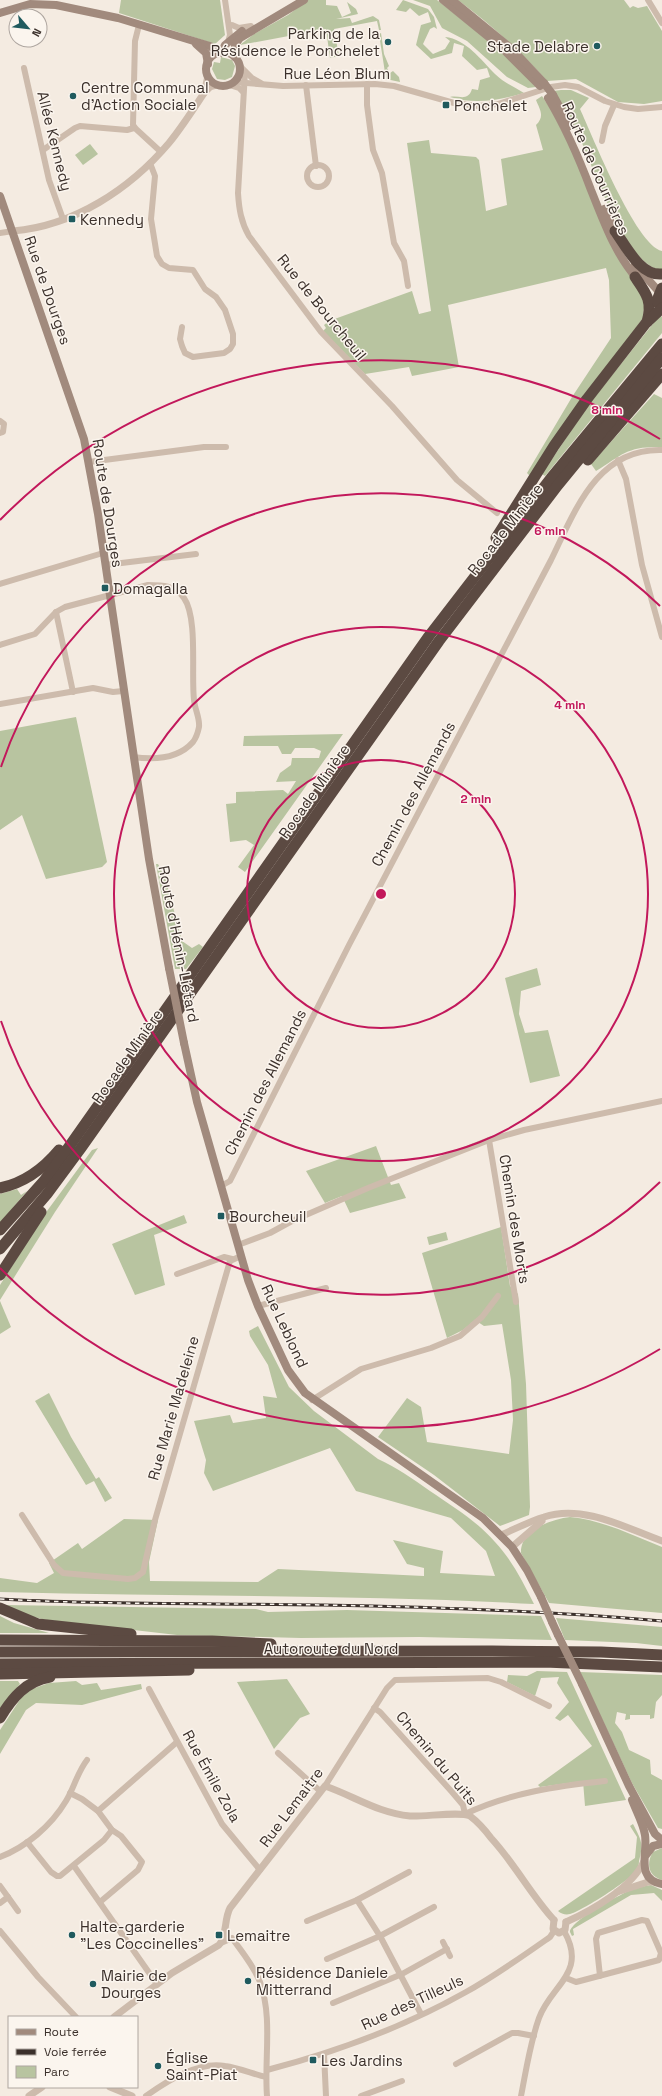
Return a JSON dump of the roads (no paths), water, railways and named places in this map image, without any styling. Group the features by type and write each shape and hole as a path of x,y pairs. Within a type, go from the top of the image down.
{"highway":[{"path":"615,231 642,266 652,272 662,274"},
{"path":"635,277 650,302 650,309 646,323"},
{"path":"429,636 502,529 554,446 587,399 646,323 661,299"},
{"name":"Rocade Minière","path":"0,1230 44,1180 97,1108 429,636 551,478 662,344"},
{"name":"Rocade Minière","path":"0,1250 47,1194 81,1148 434,647 508,549 662,358"},
{"path":"508,549 518,541 662,374"},
{"path":"0,1188 13,1185 41,1168 57,1152 86,1116 97,1108"},
{"path":"0,1275 68,1174 81,1148"},
{"path":"0,1608 26,1620 44,1625 212,1641 361,1651"},
{"path":"0,1640 212,1641"},
{"name":"Autoroute du Nord","path":"0,1652 546,1651 662,1655"},
{"path":"0,1718 17,1694 32,1683 42,1678 78,1673 462,1662"},
{"name":"Autoroute du Nord","path":"0,1664 545,1662 662,1667"},
{"path":"0,1674 78,1673"}],"main road":[{"path":"208,64 212,57 220,53 233,40 251,26 296,0"},
{"path":"233,40 242,37 304,0"},
{"name":"Route de Courrières","path":"443,0 502,48 542,84"},
{"name":"Route de Courrières","path":"452,0 512,49 542,84 568,121 615,231 638,268 661,299"},
{"path":"0,13 21,2 56,4 139,25 196,44 210,46 220,53 227,53 235,57"},
{"path":"196,44 206,53 208,76 217,84 232,83 242,69 235,57 233,40"},
{"name":"Route de Courrières","path":"551,97 608,234 620,256 635,277 661,299"},
{"path":"0,196 13,231"},
{"name":"Rue de Dourges","path":"13,231 57,357"},
{"name":"Route de Dourges","path":"57,357 78,417 89,462 124,704"},
{"name":"Route d'Hénin-Liétard","path":"124,704 149,859 184,1043 197,1102 221,1186"},
{"name":"Rue Leblond","path":"221,1186 241,1256 258,1306 288,1370 312,1400 472,1509 512,1546 541,1597 629,1786"},
{"path":"629,1786 651,1826 662,1840"},
{"path":"629,1786 631,1798 645,1832 646,1844 644,1859 646,1874 660,1884"},
{"path":"644,1859 653,1846 662,1844"}],"street":[{"path":"225,0 233,40"},
{"path":"648,0 662,23"},
{"path":"230,22 239,28 251,26"},
{"path":"230,22 230,37 233,40"},
{"path":"139,25 135,41 134,128 161,152"},
{"name":"Allée Kennedy","path":"24,68 49,180 63,219"},
{"name":"Rue de Bourcheuil","path":"242,69 244,82 242,92 238,193 239,210 243,226 326,337 392,406 457,480 497,514"},
{"name":"Rue Léon Blum","path":"242,69 265,86"},
{"path":"204,93 208,76"},
{"name":"Rue Léon Blum","path":"232,83 244,82 265,86 367,84 394,86 454,104 478,106 498,104 551,87 565,85 578,87 614,105 638,109 662,107"},
{"path":"232,83 242,92"},
{"path":"0,233 50,224 86,209 106,198 150,163 161,152 204,93 210,87 217,84"},
{"path":"367,84 367,105 373,150 382,173 394,243 404,261 408,286"},
{"path":"306,85 316,166"},
{"path":"602,141 614,105"},
{"path":"43,150 80,126 127,130 134,128"},
{"path":"150,163 155,176 151,219 157,256 162,264 169,268 193,270 205,289 219,301 230,324 233,344 230,349 224,353 193,357 185,353 182,346 180,339 182,327"},
{"path":"0,421 4,424 3,432 0,433"},
{"path":"89,462 204,447 226,447"},
{"name":"Chemin des Allemands","path":"221,1186 230,1181 349,945 551,560 575,511 593,482 618,460 648,449 662,450"},
{"path":"618,460 626,480 642,565 662,638"},
{"path":"0,576 1,584 20,580 103,553"},
{"path":"105,565 196,554"},
{"path":"0,645 35,634 56,612 65,606 148,585 169,586 183,597 191,613 193,693 199,727 197,735 187,748 170,756 160,758 133,757"},
{"path":"56,612 72,692"},
{"path":"0,704 93,688 113,692 123,691"},
{"path":"238,1245 270,1233 292,1221 368,1188 489,1140 524,1130 662,1101"},
{"name":"Chemin des Morts","path":"489,1140 516,1302"},
{"path":"177,1274 224,1257 232,1259 241,1256"},
{"name":"Rue Marie Madeleine","path":"22,1515 50,1559 63,1573 128,1579 141,1574 146,1564 155,1520 208,1331 230,1261 232,1259"},
{"path":"258,1306 326,1288"},
{"path":"312,1400 361,1369 431,1348 460,1336 472,1328 498,1296"},
{"path":"501,1535 549,1516 566,1513 593,1516 662,1541"},
{"path":"512,1546 549,1516"},
{"name":"Rue Lemaitre","path":"221,1943 227,1913 322,1788 392,1682 395,1680 488,1678 501,1682 549,1706"},
{"name":"Rue Émile Zola","path":"149,1689 222,1824 260,1870"},
{"name":"Chemin du Puits","path":"374,1708 380,1712 452,1792 463,1805 465,1814 480,1825 508,1856 537,1900 554,1920"},
{"path":"98,1811 177,1742"},
{"path":"278,1753 322,1788 394,1814 422,1816 465,1814 485,1805 542,1789 605,1781"},
{"path":"0,1857 27,1842 52,1819 70,1793 80,1770 87,1760"},
{"path":"70,1793 82,1799 98,1811 112,1830 121,1836 142,1862 138,1870 100,1902"},
{"path":"27,1842 51,1872 57,1876 60,1876 74,1866 112,1830"},
{"path":"566,1922 579,1916 616,1892 640,1870 644,1859"},
{"path":"74,1866 157,1984"},
{"path":"307,1921 357,1900 410,1872"},
{"path":"616,1892 648,1882 660,1884"},
{"path":"0,1886 18,1911"},
{"path":"0,1903 8,1897"},
{"path":"357,1900 402,1974 421,2014"},
{"path":"327,1959 380,1936 434,1907"},
{"path":"564,1932 559,1933 554,1931 552,1924 554,1920 559,1917 566,1922"},
{"path":"566,1978 576,1982 600,1976 659,1960 661,1953 647,1921 642,1920 598,1933 596,1939 600,1976"},
{"path":"521,2096 534,2036 544,2007 566,1978 570,1964 571,1949 564,1932 566,1922"},
{"path":"0,1931 38,1977 75,2016"},
{"name":"Rue des Tilleuls","path":"267,2070 324,2054 421,2014 465,1992 498,1972 550,1937 554,1931"},
{"path":"115,2016 187,1963 215,1949 221,1943 232,1938 253,1967 260,1981 266,2004 267,2096"},
{"path":"443,1942 450,1956"},
{"path":"333,2002 402,1974 447,1949"},
{"path":"456,2064 512,2033 518,2032 534,2036"},
{"path":"324,2054 326,2096"},
{"path":"146,2096 173,2080 205,2066 226,2066 266,2077"},
{"path":"361,2096 402,2081"},
{"path":"29,2096 41,2088"},
{"path":"112,2088 132,2096"}],"railway":[{"path":"0,1599 162,1604 323,1605 450,1608 535,1612 662,1621"}],"place":[{"name":"Parking de la Résidence le Ponchelet","path":"388,42"},
{"name":"Stade Delabre","path":"597,46"},
{"name":"Centre Communal d'Action Sociale","path":"73,96"},
{"name":"Ponchelet","path":"446,105"},
{"name":"Kennedy","path":"72,219"},
{"name":"Domagalla","path":"105,588"},
{"name":"Bourcheuil","path":"221,1216"},
{"name":"Halte-garderie \"Les Coccinelles\"","path":"72,1935"},
{"name":"Lemaitre","path":"219,1935"},
{"name":"Résidence Daniele Mitterrand","path":"248,1981"},
{"name":"Mairie de Dourges","path":"93,1984"},
{"name":"Les Jardins","path":"313,2060"},
{"name":"Église Saint-Piat","path":"158,2066"}]}
